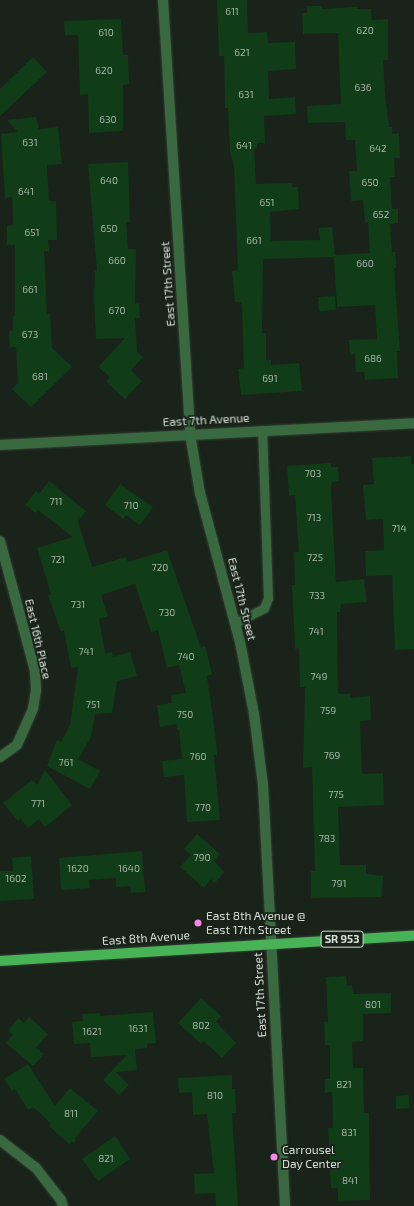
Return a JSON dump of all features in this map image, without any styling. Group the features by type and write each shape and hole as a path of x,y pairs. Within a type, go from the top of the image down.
{"main road":[{"name":"East 8th Avenue","path":"0,961 270,943 414,936"}],"street":[{"name":"East 17th Street","path":"163,0 190,434 200,493 235,623 254,714 263,784 270,943 285,1206"},
{"name":"East 7th Avenue","path":"0,445 414,423"},
{"name":"East 16th Place","path":"0,541 35,671 36,690 33,709 16,745 0,757"},
{"path":"0,1140 36,1168 61,1200 63,1206"}],"lane":[{"path":"235,623 264,608 268,598 262,430"}],"building":[{"path":"217,0 247,0 248,33 267,32 268,43 295,42 296,69 268,71 269,99 295,97 296,114 264,116 265,143 257,143 257,148 254,149 256,184 292,183 292,187 298,187 299,209 270,212 271,241 320,240 319,228 332,227 335,255 370,253 368,222 365,222 363,200 351,201 349,171 357,171 355,140 346,140 345,122 308,123 307,106 341,104 338,33 303,34 302,13 307,13 307,6 322,6 322,9 357,7 357,9 371,9 372,20 388,19 388,60 383,60 385,94 389,127 392,127 392,134 399,133 400,158 394,158 395,177 390,177 392,209 398,209 398,223 390,224 392,252 395,252 396,260 396,268 394,268 400,351 397,351 398,378 365,380 364,372 356,372 355,354 350,355 349,340 377,339 375,305 337,307 334,257 263,259 262,333 266,333 266,360 271,360 271,365 299,363 302,391 241,395 238,369 244,368 242,308 241,302 235,302 232,271 238,270 234,166 230,152 228,108 225,108 224,56 219,56"},
{"path":"121,19 123,55 128,55 129,84 123,85 123,128 122,131 89,133 88,94 80,95 78,35 65,35 64,21"},
{"path":"33,57 47,72 0,116 0,89"},
{"path":"36,117 39,129 58,127 62,164 47,165 49,201 56,201 57,240 48,240 49,251 44,251 47,314 50,314 52,348 72,367 31,407 12,389 18,383 16,347 10,347 9,331 13,330 13,316 15,316 15,245 7,245 7,226 13,225 12,197 5,198 1,134 18,132 7,120"},
{"path":"128,162 130,222 126,222 128,249 136,249 135,304 139,303 140,318 135,318 137,352 143,357 131,370 142,381 125,399 106,382 110,377 98,367 125,338 96,339 94,297 95,271 97,271 88,164"},
{"path":"335,296 336,310 319,311 318,297"},
{"path":"411,456 411,464 414,464 414,649 395,650 392,575 366,576 365,551 384,550 383,519 366,520 363,485 374,484 372,458"},
{"path":"331,463 331,467 338,467 339,481 332,482 331,491 336,582 364,579 367,602 341,604 340,612 337,612 338,694 350,694 350,698 370,696 371,720 360,721 362,774 383,773 384,805 338,807 340,865 366,865 366,874 383,876 382,897 311,898 311,871 315,871 312,767 303,768 305,687 300,687 299,648 295,649 292,585 295,585 294,552 299,552 295,495 289,496 287,466"},
{"path":"49,481 86,511 78,521 92,567 126,557 128,562 167,550 201,648 205,646 212,674 207,676 216,740 217,755 214,755 220,820 187,822 184,775 164,777 162,761 182,759 179,730 177,730 176,724 160,727 157,705 172,703 171,695 186,693 179,665 167,668 158,630 151,632 135,584 101,595 108,616 99,619 105,653 112,652 113,657 130,652 137,676 117,681 112,713 95,714 91,737 78,759 100,771 90,789 47,766 57,740 61,742 70,725 78,667 71,668 64,631 61,632 48,595 51,594 37,548 73,537 38,510 36,513 25,505 36,491 39,494"},
{"path":"120,484 153,507 140,525 126,515 123,519 105,505"},
{"path":"45,770 72,805 45,827 39,819 28,828 20,818 18,821 3,803 32,780 37,785"},
{"path":"197,834 220,854 214,861 224,872 215,883 211,879 204,888 180,867 191,855 184,849"},
{"path":"142,851 145,892 131,893 130,886 116,887 116,878 89,880 90,888 61,890 59,858"},
{"path":"31,856 34,899 0,901 0,871 13,871 12,858"},
{"path":"346,976 347,986 352,985 353,994 391,993 391,1013 363,1014 363,1041 352,1042 353,1068 363,1068 364,1113 369,1113 370,1200 338,1201 338,1188 331,1188 328,1128 333,1128 332,1092 325,1093 325,1079 330,1079 330,1045 325,1045 324,1022 328,1022 326,977"},
{"path":"201,998 221,1016 216,1022 236,1043 222,1058 204,1041 201,1044 178,1023"},
{"path":"153,1012 156,1043 147,1044 147,1048 135,1049 137,1070 116,1072 129,1085 119,1095 103,1080 127,1055 91,1057 90,1043 74,1044 72,1022 83,1021 82,1014 100,1013 100,1016"},
{"path":"29,1017 48,1034 36,1048 44,1054 33,1066 6,1043 13,1035 8,1031 18,1018 24,1023"},
{"path":"28,1064 55,1106 70,1088 98,1111 75,1138 76,1140 74,1143 72,1141 69,1144 49,1126 51,1123 33,1107 28,1110 15,1089 12,1091 4,1079"},
{"path":"232,1075 232,1089 235,1089 236,1113 232,1113 238,1206 216,1206 215,1193 195,1194 194,1174 214,1173 207,1114 193,1115 192,1092 179,1093 178,1078"},
{"path":"409,1095 409,1108 396,1109 396,1096"},
{"path":"115,1136 130,1159 98,1181 82,1159"}],"place":[{"name":"East 8th Avenue @ East 17th Street","path":"198,923"},
{"name":"Carrousel Day Center","path":"274,1157"}]}
